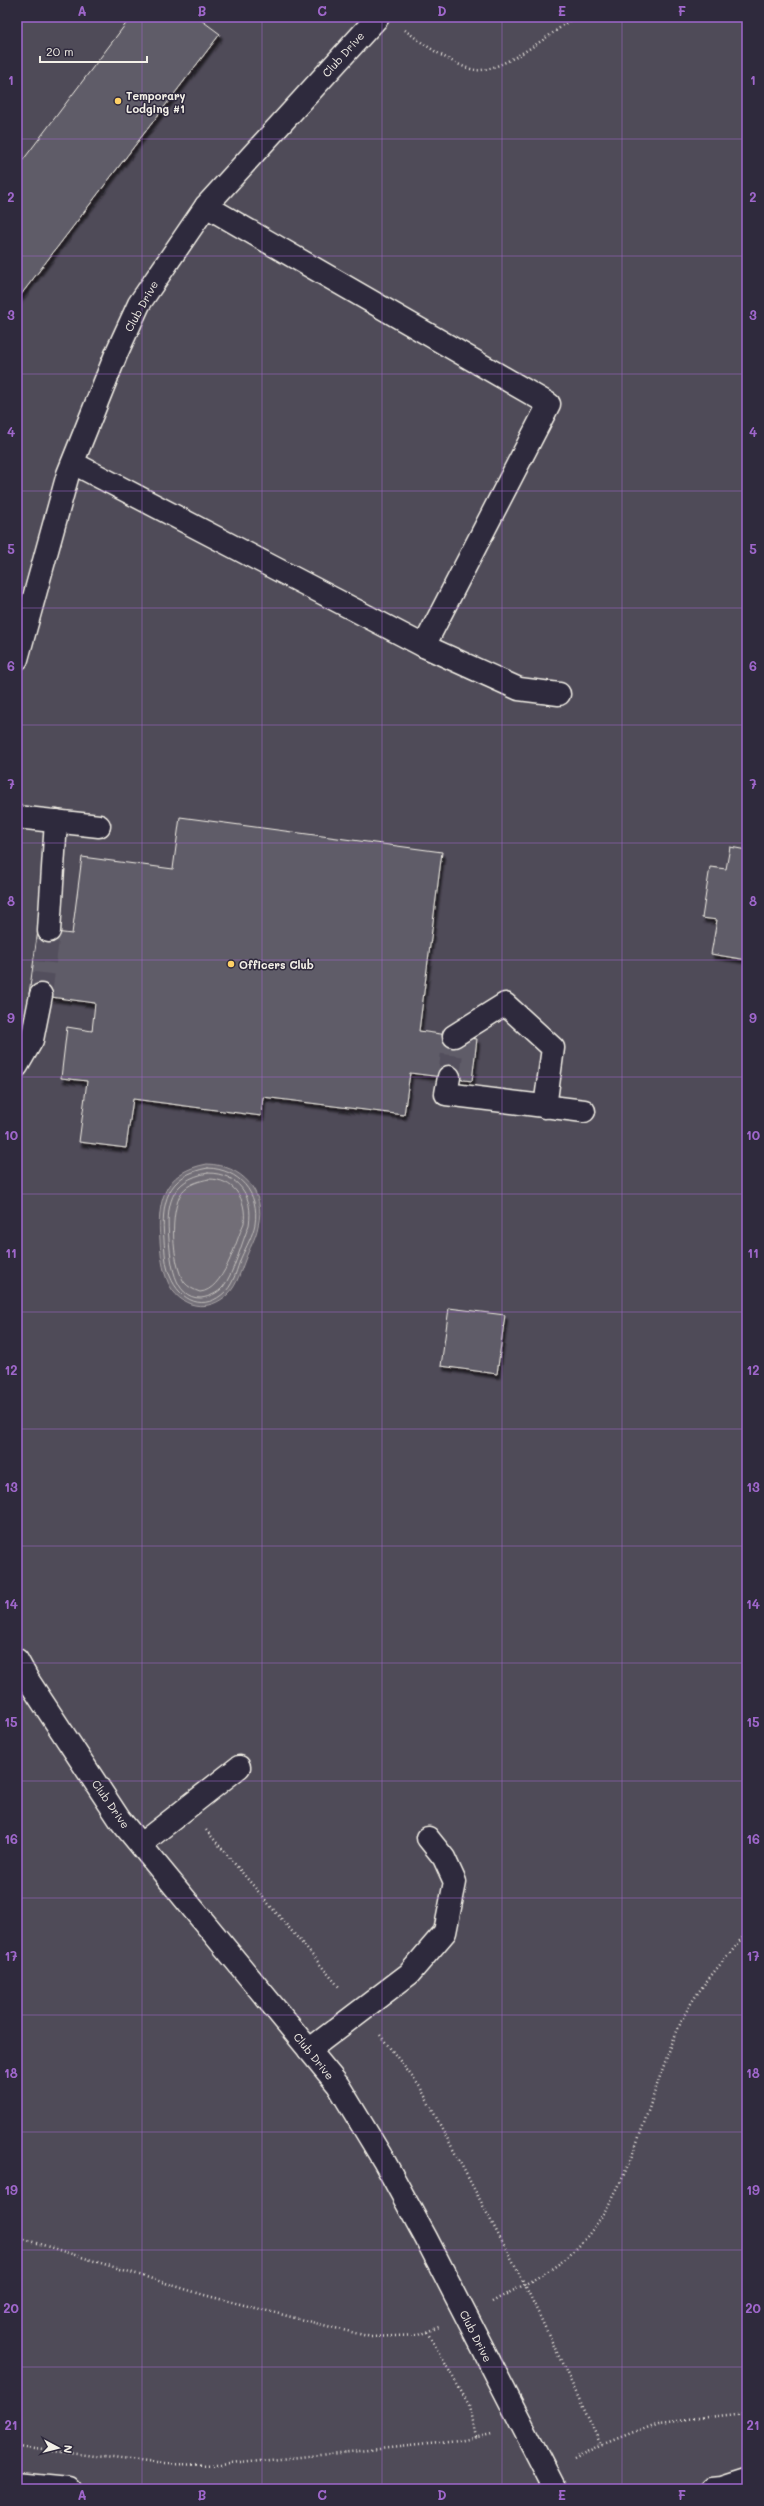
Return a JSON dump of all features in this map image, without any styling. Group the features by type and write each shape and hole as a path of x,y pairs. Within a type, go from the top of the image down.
{"street":[{"name":"Club Drive","path":"17,659 73,463 117,352 139,304 206,206 378,17"},
{"path":"206,206 549,404 424,646"},
{"path":"73,463 424,646 519,688 559,694"},
{"path":"17,817 99,826"},
{"path":"49,931 56,821"},
{"path":"17,1066 32,1040 41,996"},
{"path":"454,1036 505,1004 553,1048 545,1107"},
{"path":"449,1077 446,1094 584,1111"},
{"name":"Club Drive","path":"17,1660 23,1678 120,1820 338,2085 384,2161 555,2489"},
{"path":"141,1844 239,1767"},
{"path":"309,2050 361,2013 409,1974 445,1932 455,1882 444,1858 428,1838"},
{"path":"712,2489 722,2488 747,2480"},
{"path":"17,2484 69,2489"}],"path":[{"path":"399,26 423,44 466,67 485,70 524,52 574,17"},
{"path":"188,1808 402,2060 420,2087 524,2283 601,2445"},
{"path":"17,2237 204,2295 371,2337 418,2335 467,2318 575,2249 614,2196 682,2019 691,2003 747,1933"},
{"path":"427,2332 469,2404 475,2438"},
{"path":"17,2447 166,2464 220,2465 475,2438 502,2432 575,2460 601,2445 659,2422 747,2413"}],"shaded area":[{"path":"17,17 747,17 747,2489 17,2489"}],"water":[{"path":"207,1164 231,1169 249,1182 255,1191 259,1202 260,1213 256,1235 234,1286 221,1300 204,1306 187,1302 179,1298 173,1291 164,1272 159,1227 162,1201 166,1190 172,1181 192,1168"}],"building":[{"name":"Temporary Lodging #1","path":"131,17 197,17 220,34 17,300 17,168"},
{"name":"Officers Club","path":"180,817 442,852 419,1031 477,1039 472,1081 410,1073 404,1115 263,1097 261,1116 133,1099 126,1148 79,1142 87,1081 61,1078 67,1027 92,1031 95,1003 29,994 38,930 72,934 82,857 173,869"},
{"path":"730,847 747,850 747,960 711,954 717,920 702,918 710,867 726,869"},
{"path":"449,1308 505,1315 497,1374 441,1366"}],"tunnel":[{"path":"41,995 49,931"},
{"path":"449,1077 454,1036"}],"place":[{"name":"Temporary Lodging #1","path":"118,101"},
{"name":"Officers Club","path":"231,964"}]}
